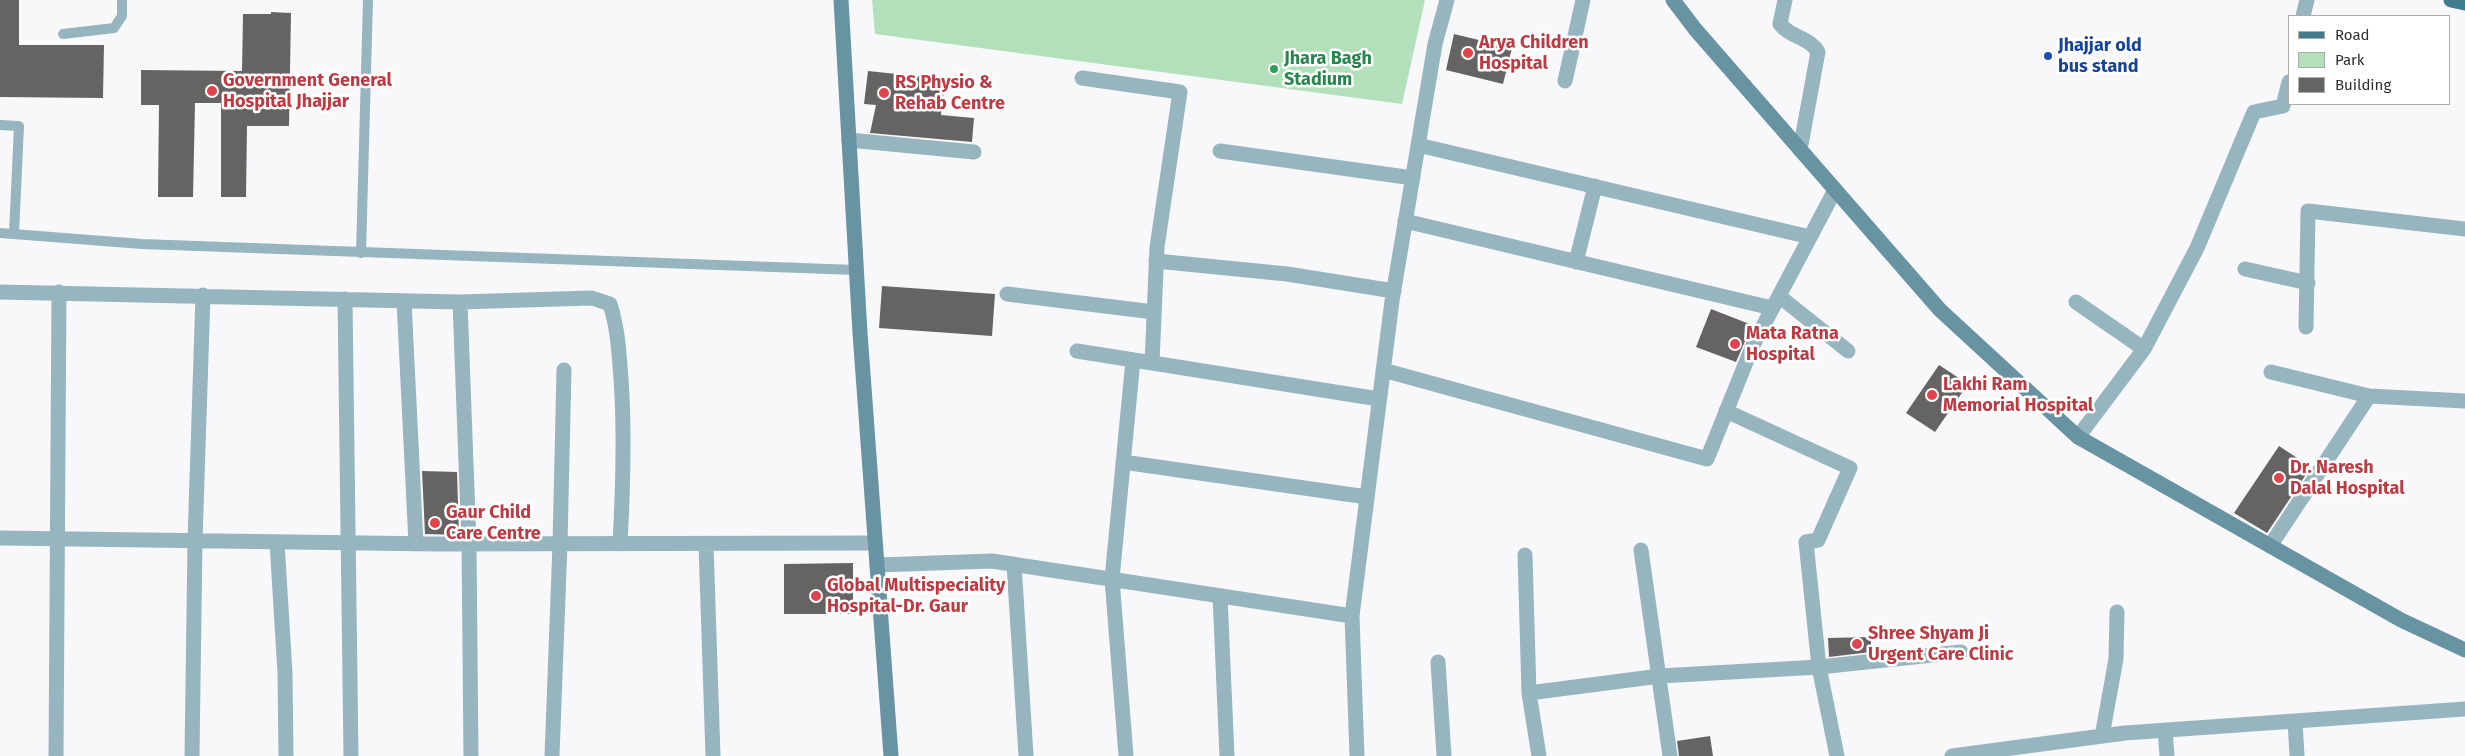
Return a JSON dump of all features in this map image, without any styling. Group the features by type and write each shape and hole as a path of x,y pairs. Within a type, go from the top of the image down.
{"main road":[{"path":"2451,0 2465,3"}],"street":[{"path":"840,0 856,270 891,756"},
{"path":"1357,756 1352,616 1394,291 1436,44 1447,0"},
{"path":"1565,81 1583,0"},
{"path":"1673,0 1800,150 1940,310 2078,437 2401,620 2465,650"},
{"path":"1785,0 1780,24 1787,32 1812,43 1818,52 1800,150"},
{"path":"2303,15 2307,0"},
{"path":"1082,78 1180,92 1156,261 1152,364"},
{"path":"2078,437 2144,349 2197,248 2254,112 2284,106 2288,87"},
{"path":"849,140 974,152"},
{"path":"1418,145 1810,237"},
{"path":"1220,151 1413,178"},
{"path":"1576,262 1595,186"},
{"path":"1383,370 1706,460 1753,345 1835,190"},
{"path":"2306,327 2308,211 2465,229"},
{"path":"1405,221 1576,262 1775,302 1848,352"},
{"path":"1156,261 1287,274 1394,291"},
{"path":"2245,269 2308,283"},
{"path":"0,292 460,302 592,298 610,304 618,326 623,406 624,474 620,544"},
{"path":"56,756 59,292"},
{"path":"1007,294 1154,312"},
{"path":"192,756 203,295"},
{"path":"345,299 346,543 350,756"},
{"path":"404,301 416,544"},
{"path":"460,302 469,544 471,756"},
{"path":"2076,302 2144,349"},
{"path":"1077,352 1380,399"},
{"path":"1126,756 1112,579 1133,360"},
{"path":"552,756 564,370"},
{"path":"2271,372 2369,396 2465,401"},
{"path":"2270,546 2369,396"},
{"path":"1726,412 1850,468 1818,540 1806,542 1819,667 1837,756"},
{"path":"1123,462 1367,497"},
{"path":"0,538 416,544 875,543"},
{"path":"277,542 285,673 286,756"},
{"path":"706,544 713,756"},
{"path":"1641,550 1670,756"},
{"path":"1525,555 1529,693 1539,756"},
{"path":"877,565 992,561 1352,616"},
{"path":"1014,564 1026,756"},
{"path":"1220,596 1227,756"},
{"path":"2102,736 2116,659 2117,612"},
{"path":"1529,693 1660,676 1819,667 1961,652"},
{"path":"1438,662 1444,756"},
{"path":"1959,755 2048,750 2102,736 2165,730 2465,709"},
{"path":"2295,721 2297,756"},
{"path":"2165,730 2166,756"}],"lane":[{"path":"64,34 114,28 122,16 122,0"},
{"path":"361,253 368,0"},
{"path":"0,125 20,126 14,234"},
{"path":"0,233 142,244 856,270"}],"green space":[{"name":"Jhara Bagh Stadium","path":"872,0 1425,0 1402,104 875,34"}],"building":[{"path":"0,0 19,0 19,45 104,45 103,98 0,97"},
{"path":"271,12 291,13 289,126 247,126 246,197 221,197 221,103 195,103 193,197 158,197 159,105 141,105 141,70 242,71 243,14 271,14"},
{"path":"1454,34 1512,48 1503,84 1446,70"},
{"path":"868,71 945,79 941,115 974,118 972,142 870,133 876,105 864,104"},
{"path":"882,286 995,294 992,336 879,328"},
{"path":"1711,309 1752,325 1736,362 1696,347"},
{"path":"1939,365 1968,384 1935,432 1906,413"},
{"path":"2279,446 2311,467 2267,533 2234,513"},
{"path":"422,471 457,472 459,535 425,534"},
{"path":"853,563 853,614 784,614 784,564"},
{"path":"1871,637 1871,652 1829,657 1828,638"},
{"path":"1710,736 1713,756 1679,756 1677,741"}],"place":[{"name":"Arya Children Hospital","path":"1468,53"},
{"name":"Jhajjar old bus stand","path":"2048,56"},
{"name":"Jhara Bagh Stadium","path":"1274,69"},
{"name":"Government General Hospital Jhajjar","path":"212,91"},
{"name":"RS Physio & Rehab Centre","path":"884,93"},
{"name":"Mata Ratna Hospital","path":"1735,344"},
{"name":"Lakhi Ram Memorial Hospital","path":"1932,395"},
{"name":"Dr. Naresh Dalal Hospital","path":"2279,478"},
{"name":"Gaur Child Care Centre","path":"435,523"},
{"name":"Global Multispeciality Hospital-Dr. Gaur","path":"816,596"},
{"name":"Shree Shyam Ji Urgent Care Clinic","path":"1857,644"}]}
